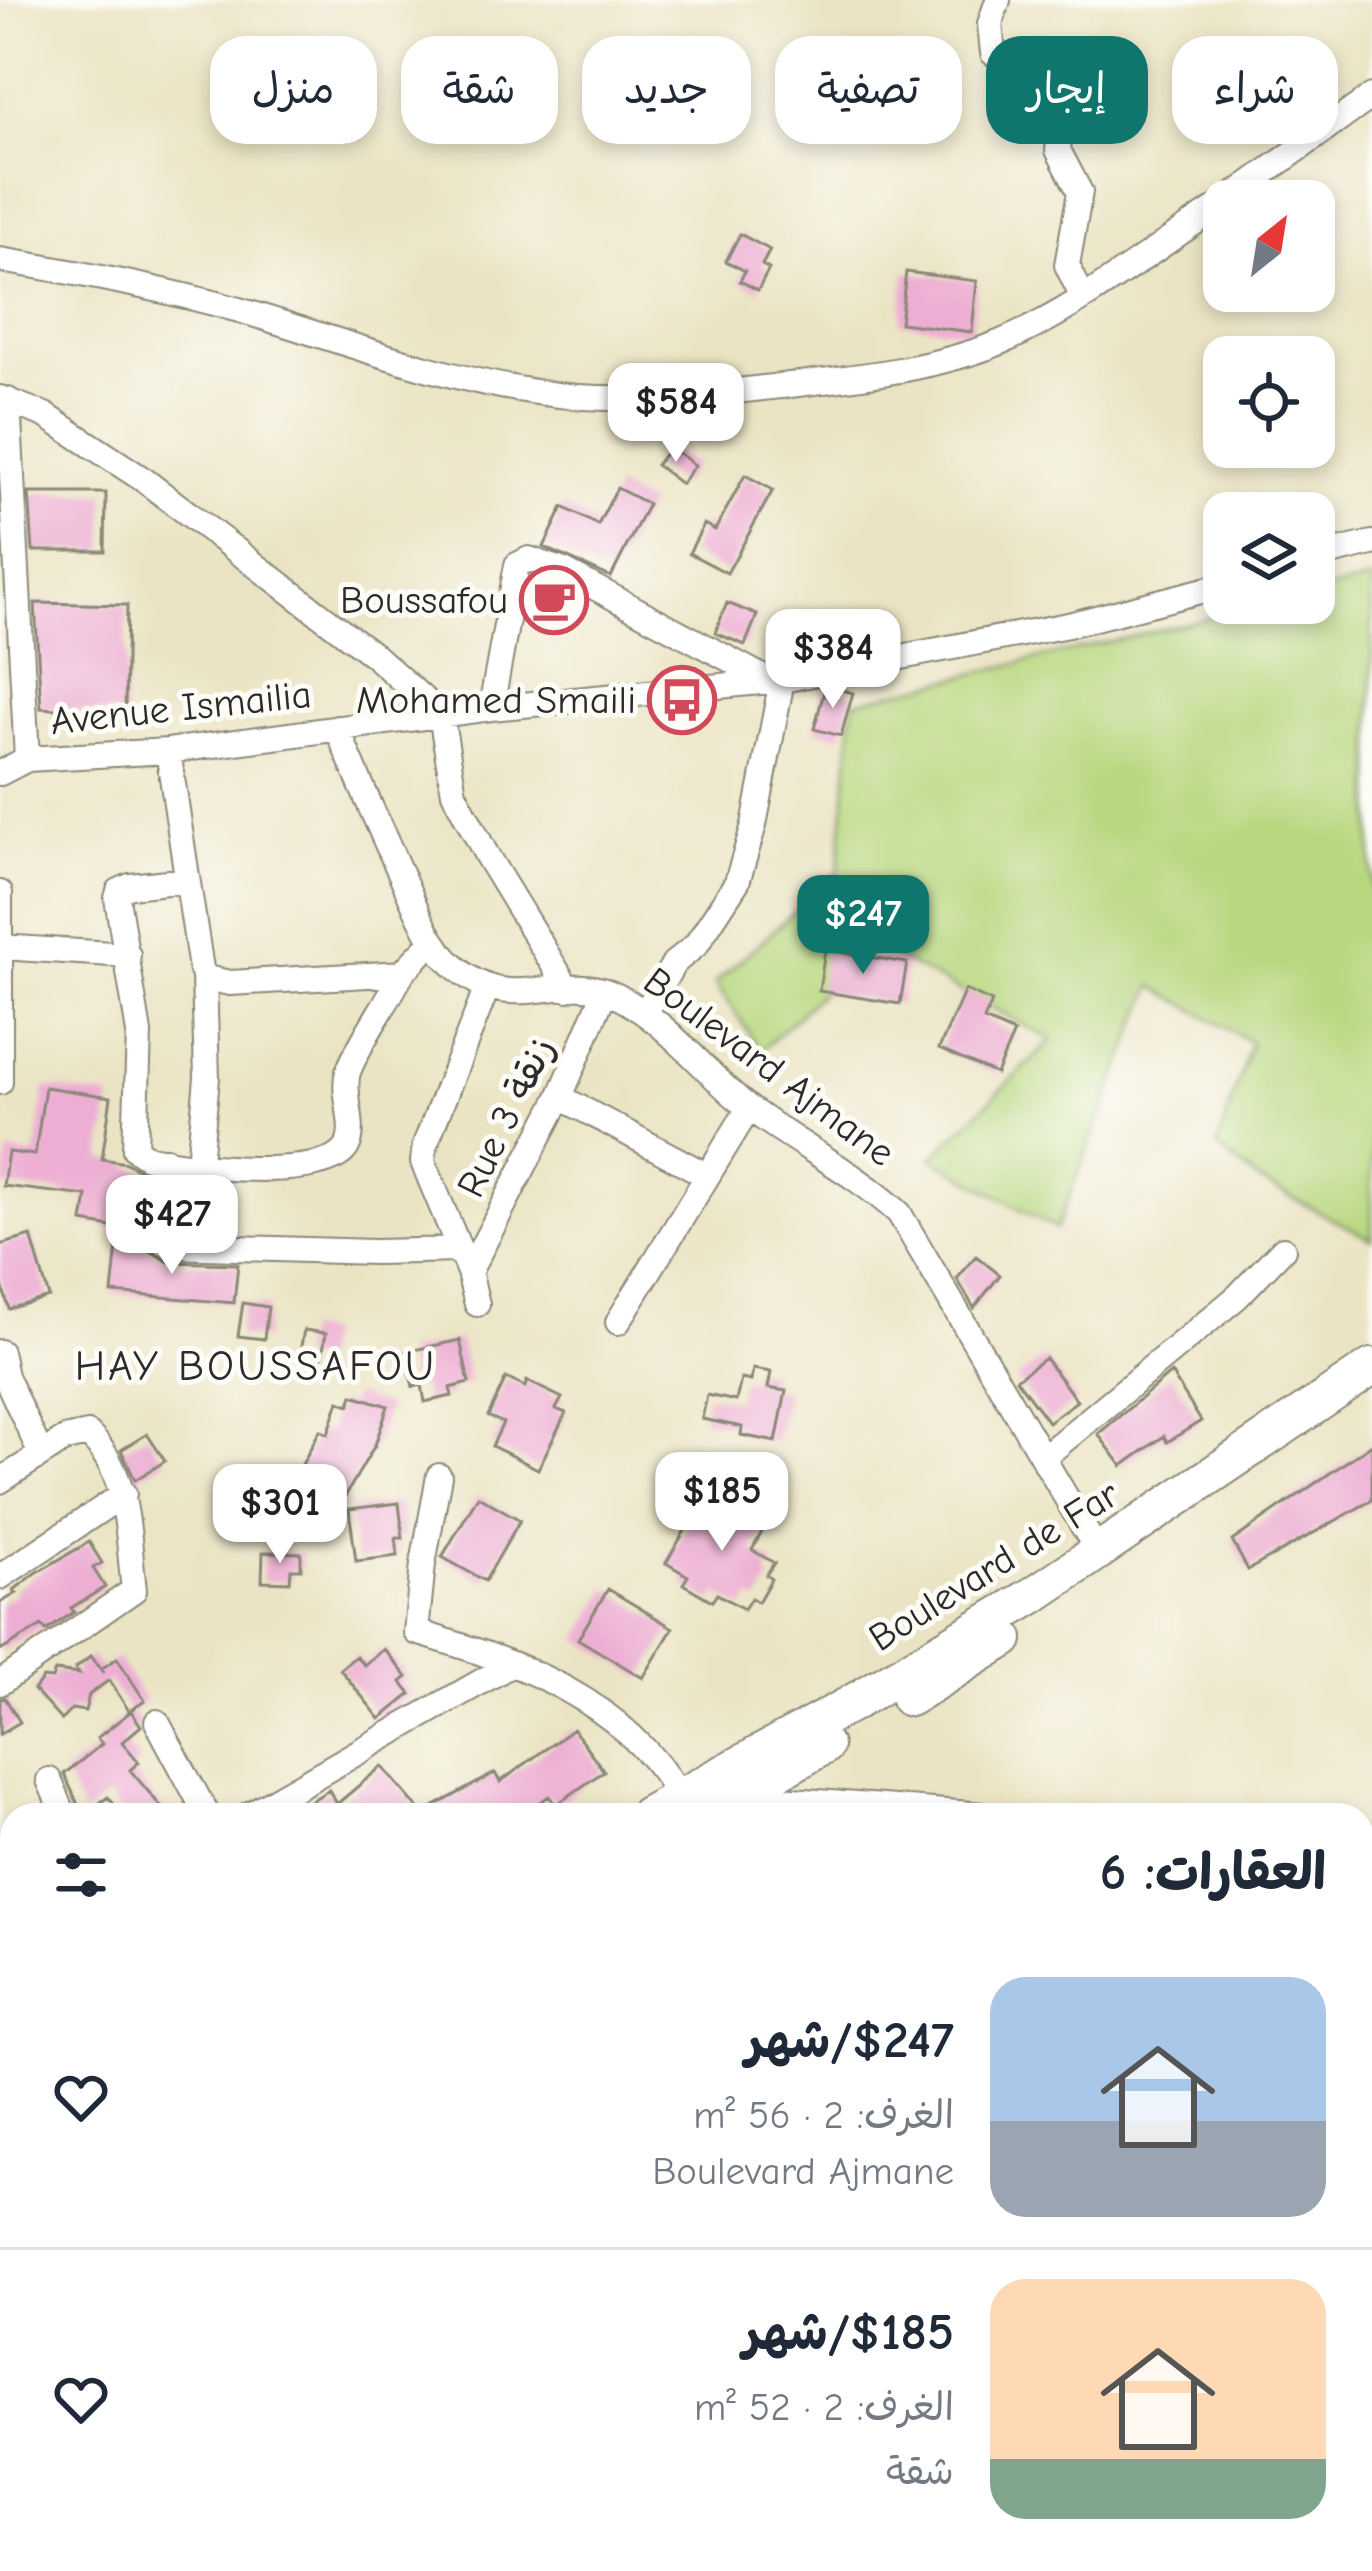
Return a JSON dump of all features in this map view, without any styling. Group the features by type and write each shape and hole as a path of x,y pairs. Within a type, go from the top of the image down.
{"highway":[{"name":"Boulevard de Far","path":"696,1803 1032,1596 1372,1366"},
{"name":"Boulevard de Far","path":"705,1803 738,1796 961,1668 1135,1556 1372,1393"}],"street":[{"path":"998,0 990,24 993,53 1055,88 1062,97 1058,150 1080,192 1067,265 1082,296"},
{"path":"1256,180 1372,96"},
{"path":"0,260 180,295 435,373 536,392 670,399 939,362 1002,341 1082,296 1203,216"},
{"path":"27,759 4,399 45,415 144,480 376,657 442,716 454,793 568,988"},
{"path":"1335,552 1372,542"},
{"path":"491,708 511,585 517,565 529,559 564,571 777,681 754,825 737,883 696,945 674,963 645,1012"},
{"name":"Avenue Ismailia","path":"0,773 27,759 168,751 491,708 777,681 1068,625 1203,590"},
{"path":"337,728 432,942 466,977 487,988 423,1154 425,1174 464,1261 477,1304"},
{"path":"168,751 204,976 207,1078 199,1163"},
{"path":"186,880 130,886 119,891 117,898 139,1033 135,1149 147,1157 284,1168 329,1160 344,1150 349,1140 348,1073 402,973 432,942"},
{"path":"0,893 1,1082"},
{"path":"1,947 128,955"},
{"path":"204,976 230,983 402,973"},
{"name":"Boulevard Ajmane","path":"487,988 508,993 568,988 605,991 645,1012 749,1108 866,1184 899,1213 1097,1550"},
{"name":"Rue 3 زنقة","path":"464,1261 560,1097 605,991"},
{"path":"560,1097 706,1175"},
{"path":"618,1322 749,1108"},
{"path":"166,1160 156,1231 160,1240 172,1246 375,1252 464,1261"},
{"path":"1045,1456 1237,1297 1283,1249"},
{"path":"2,1368 41,1454"},
{"path":"0,1481 41,1454 88,1434 111,1462 124,1494 134,1590 0,1683"},
{"path":"439,1476 416,1632 512,1664 621,1722 689,1803"},
{"path":"0,1577 124,1494"},
{"path":"269,1803 512,1664"},
{"path":"157,1722 201,1803"},
{"path":"49,1780 59,1803"},
{"path":"738,1796 815,1803"}],"green space":[{"path":"1372,580 1372,1239 1259,1181 1217,1147 1251,1042 1153,986 1056,1229 932,1158 1052,1040 871,944 761,1051 715,983 838,872 854,702 1203,620 1203,624 1335,624 1335,588"}],"building":[{"path":"740,234 770,250 762,265 769,269 758,290 740,281 745,271 726,261"},
{"path":"906,272 977,281 972,332 900,323"},
{"path":"670,447 695,465 681,484 656,465"},
{"path":"745,475 773,490 727,573 689,553 704,524 715,530"},
{"path":"617,488 648,504 611,577 544,547 563,507 598,525"},
{"path":"29,493 106,493 105,551 33,551"},
{"path":"35,603 127,605 125,714 41,708"},
{"path":"727,603 757,615 745,645 715,633"},
{"path":"825,688 853,693 841,736 814,729"},
{"path":"825,950 907,963 900,1004 819,991"},
{"path":"965,990 992,1002 984,1020 1014,1033 996,1074 939,1049"},
{"path":"45,1087 111,1097 102,1159 126,1163 147,1174 144,1193 130,1190 123,1229 83,1222 87,1196 3,1186 8,1152 35,1155"},
{"path":"31,1236 49,1297 9,1309 0,1278 0,1245"},
{"path":"117,1246 147,1249 169,1262 238,1264 234,1303 112,1293"},
{"path":"976,1256 1000,1275 974,1308 957,1279"},
{"path":"243,1303 268,1307 264,1339 238,1336"},
{"path":"304,1330 326,1333 321,1361 299,1357"},
{"path":"460,1340 469,1383 450,1388 452,1396 425,1402 422,1385 413,1387 405,1352"},
{"path":"1045,1358 1077,1401 1048,1422 1016,1379"},
{"path":"753,1369 771,1372 768,1388 786,1391 776,1442 741,1435 742,1427 702,1419 707,1395 736,1401 741,1379 751,1381"},
{"path":"1171,1373 1201,1421 1167,1442 1164,1436 1122,1466 1098,1434"},
{"path":"506,1378 525,1387 527,1381 562,1398 556,1409 566,1413 538,1469 492,1446 503,1423 488,1416"},
{"path":"353,1395 388,1406 375,1445 340,1505 294,1480 320,1430 328,1434 339,1401 350,1405"},
{"path":"147,1434 165,1461 135,1480 121,1450"},
{"path":"1372,1444 1372,1500 1248,1570 1232,1541"},
{"path":"708,1491 763,1530 752,1550 774,1563 758,1602 751,1598 744,1609 717,1594 712,1601 683,1584 688,1576 666,1563"},
{"path":"478,1496 520,1520 485,1581 442,1557"},
{"path":"399,1503 403,1538 396,1538 398,1556 356,1561 349,1509"},
{"path":"89,1542 102,1563 93,1568 105,1587 46,1631 42,1626 0,1651 0,1603 36,1573"},
{"path":"263,1552 301,1553 301,1569 291,1569 290,1582 262,1581"},
{"path":"608,1589 673,1628 643,1678 578,1639"},
{"path":"384,1649 407,1677 401,1682 411,1694 380,1719 340,1669 356,1656 364,1665"},
{"path":"91,1656 104,1673 101,1669 117,1658 145,1701 129,1711 109,1680 89,1695 85,1711 72,1709 61,1720 34,1690 43,1678 52,1679 55,1671 79,1674 75,1669"},
{"path":"5,1698 20,1722 0,1734 0,1699"},
{"path":"131,1711 141,1726 122,1742 139,1762 130,1770 158,1803 113,1803 108,1797 100,1803 77,1803 64,1774 102,1744 97,1738"},
{"path":"573,1729 604,1771 559,1803 549,1796 539,1803 440,1803 495,1773 500,1782"},
{"path":"382,1766 413,1803 338,1803"},
{"path":"329,1790 336,1803 307,1803"}],"place":[{"name":"Boussafou","path":"554,600"},
{"name":"Mohamed Smaili","path":"682,700"}],"district":[{"name":"HAY BOUSSAFOU","path":"256,1366"}]}
